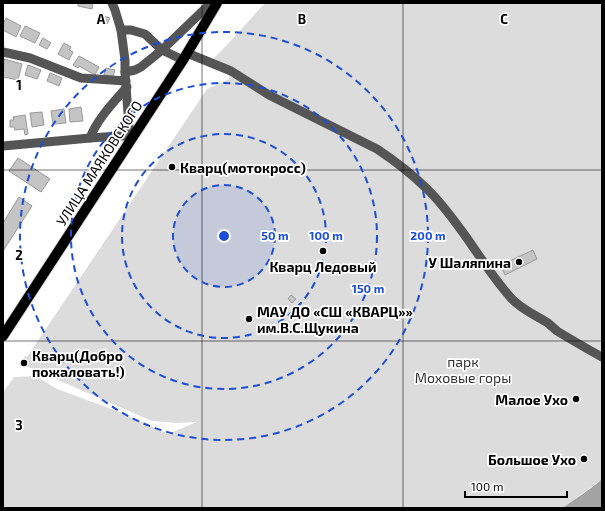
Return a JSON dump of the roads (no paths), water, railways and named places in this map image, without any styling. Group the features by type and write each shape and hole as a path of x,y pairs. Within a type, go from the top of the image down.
{"main road":[{"name":"УЛИЦА МАЯКОВСКОГО","path":"3,335 185,57 217,3"}],"street":[{"path":"3,146 90,138 133,136 130,127 125,60 121,30 112,3"},
{"path":"90,138 93,130 126,80 135,70 162,50 211,3"},
{"path":"121,30 131,30 145,34 162,50 231,71 269,95 377,149 393,160 428,190 439,202 511,298 521,307 556,330 602,357"},
{"path":"3,52 30,58 82,78 126,80"}],"place":[{"name":"Кварц(мотокросс)","path":"172,167"},
{"name":"Кварц Ледовый","path":"323,251"},
{"name":"У Шаляпина","path":"519,262"},
{"name":"МАУ ДО «СШ «КВАРЦ»» им.В.С.Щукина","path":"249,319"},
{"name":"Кварц(Добро пожаловать!)","path":"24,363"},
{"name":"Малое Ухо","path":"576,399"},
{"name":"Большое Ухо","path":"584,459"}],"park label":[{"name":"парк Моховые горы","path":"463,370"}]}
